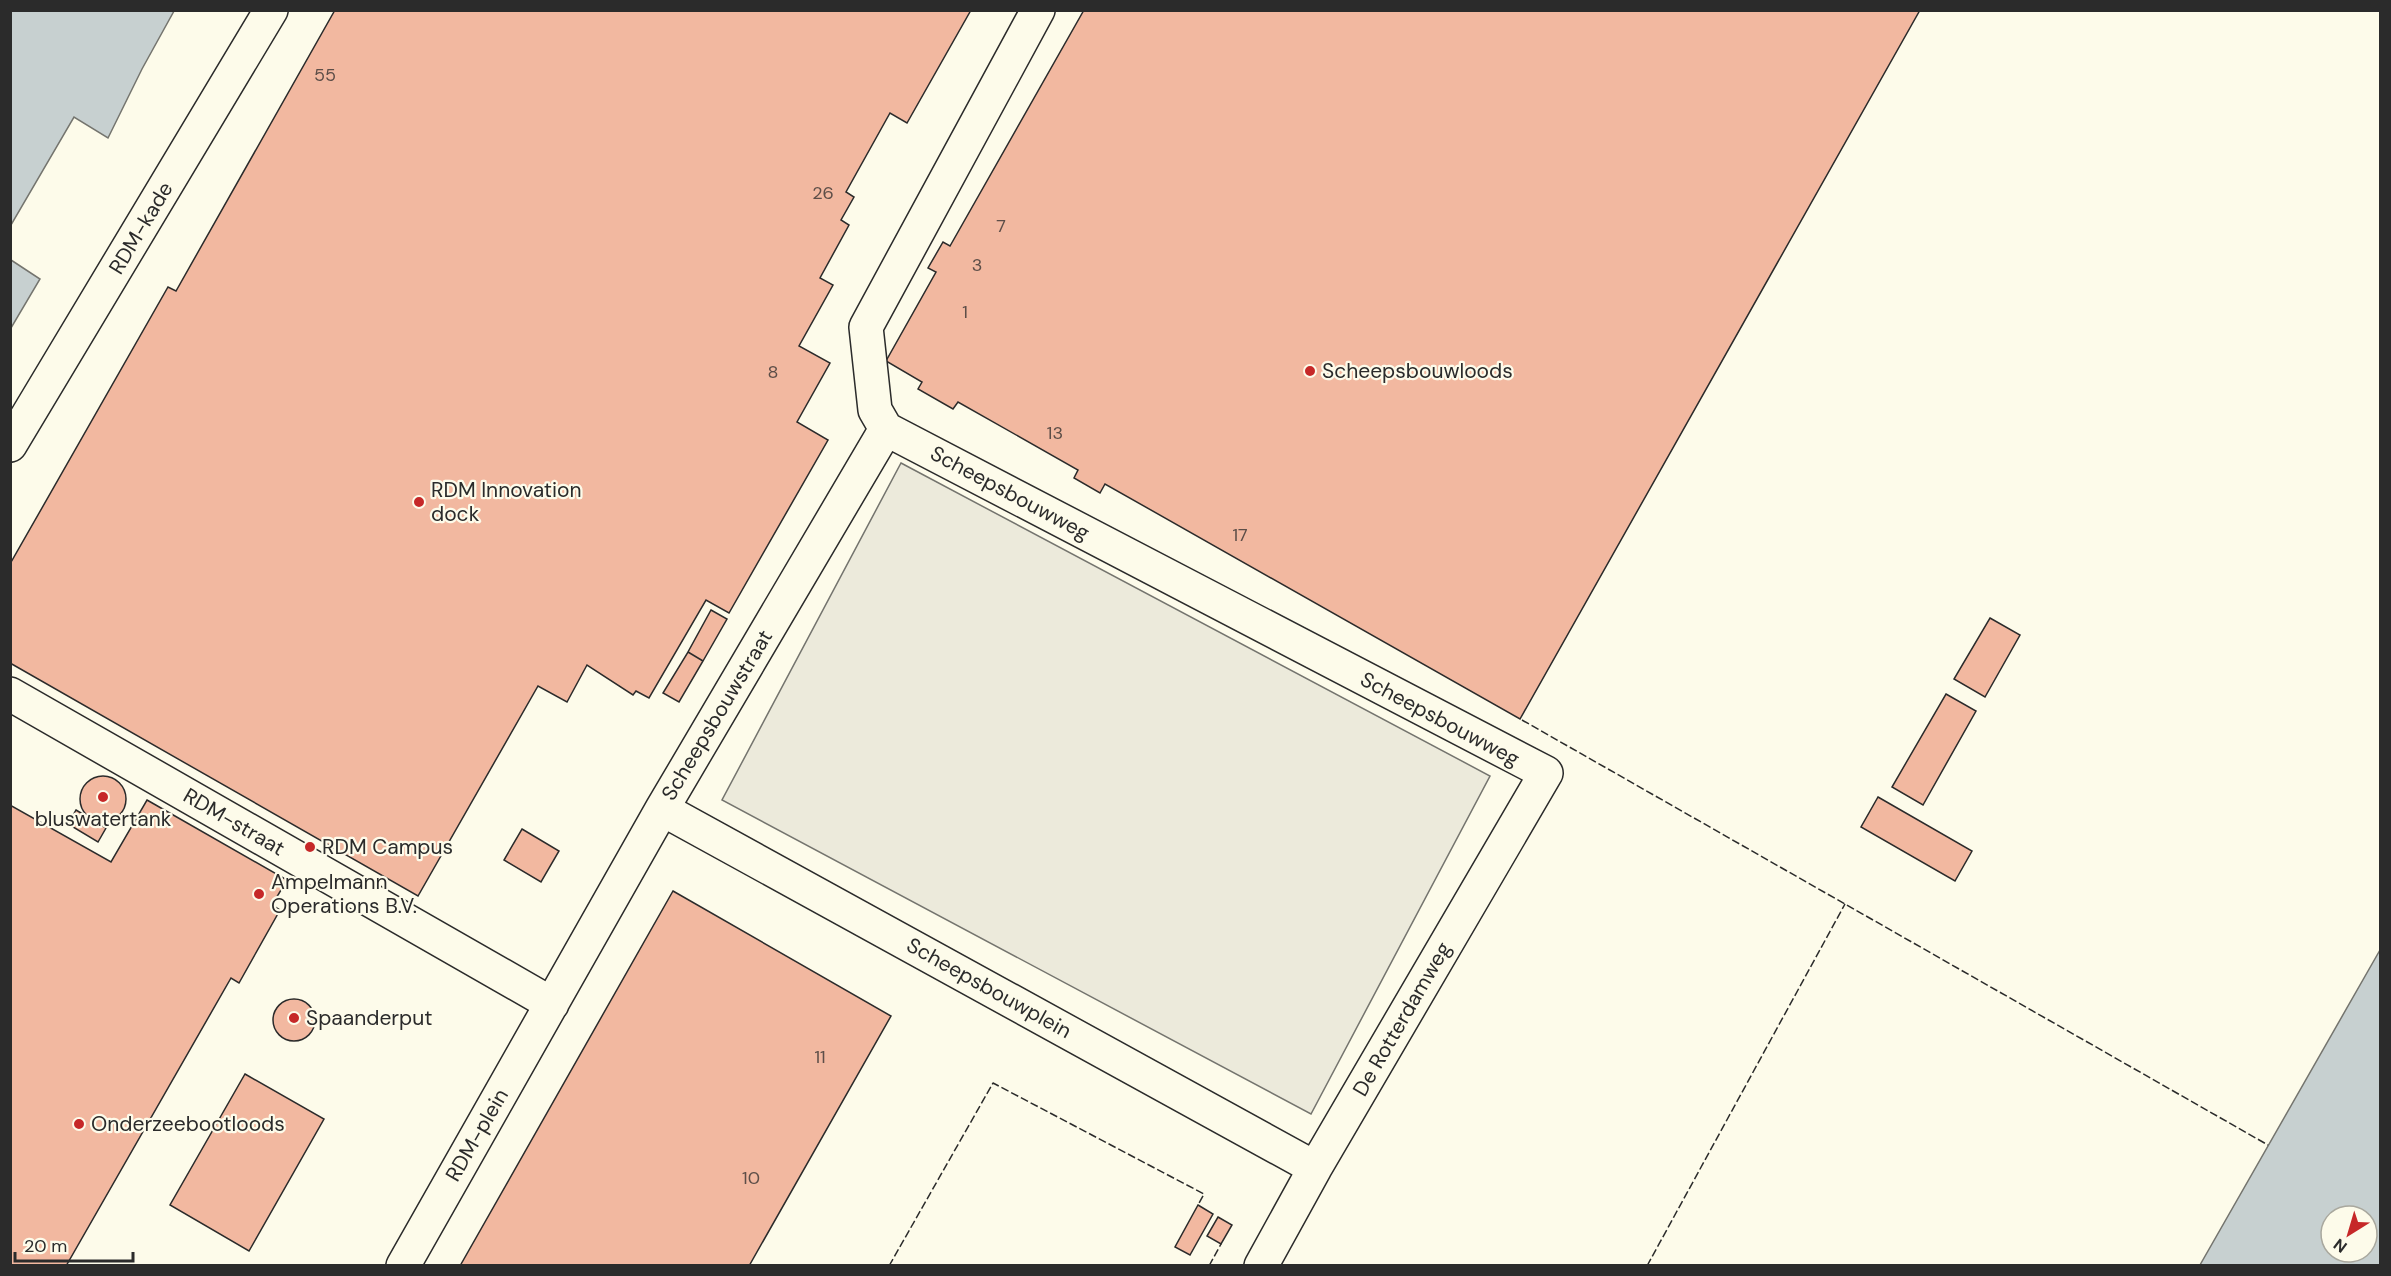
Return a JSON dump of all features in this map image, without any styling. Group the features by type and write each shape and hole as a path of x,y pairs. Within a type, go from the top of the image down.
{"street":[{"name":"RDM-kade","path":"10,445 271,10"},
{"path":"886,429 875,410 866,327 1038,10"},
{"name":"Scheepsbouwweg","path":"886,429 1546,774"},
{"name":"Scheepsbouwstraat","path":"552,1004 662,809 886,429"},
{"name":"RDM-straat","path":"10,694 552,1004"},
{"name":"De Rotterdamweg","path":"1261,1266 1315,1168 1546,774"},
{"name":"Scheepsbouwplein","path":"662,809 1315,1168"},
{"name":"RDM-plein","path":"403,1266 552,1004"}],"shaded area":[{"path":"11,10 174,11 108,138 74,117 11,225"},
{"path":"11,260 40,279 11,328"},
{"path":"901,463 1490,776 1311,1114 722,800"},
{"path":"2380,950 2380,1265 2200,1265"}],"building":[{"name":"RDM Innovation dock","path":"335,10 971,10 907,123 890,113 846,192 854,197 841,220 849,225 820,278 833,285 799,346 830,363 797,422 828,440 729,613 706,600 649,698 636,691 633,695 587,665 567,702 538,686 418,896 10,663 10,564 168,287 176,291"},
{"name":"Scheepsbouwloods","path":"1084,10 1920,10 1520,719 1105,484 1100,493 1074,478 1078,470 958,402 953,409 918,389 922,382 886,361 936,272 928,268 943,242 950,246"},
{"path":"711,610 727,619 703,661 688,652"},
{"path":"1990,618 2020,635 1985,697 1954,679"},
{"path":"688,652 703,661 679,702 663,693"},
{"path":"1946,694 1976,711 1923,805 1892,787"},
{"name":"bluswatertank","path":"103,776 119,783 126,799 119,815 103,822 87,815 80,799 87,783"},
{"path":"1878,797 1972,851 1955,881 1861,827"},
{"name":"Onderzeebootloods","path":"147,800 287,880 272,905 280,910 239,983 231,978 66,1266 10,1266 10,805 111,862"},
{"path":"76,810 106,828 98,842 68,824"},
{"path":"522,829 559,851 541,882 504,860"},
{"path":"673,891 891,1016 749,1266 460,1266"},
{"name":"Spaanderput","path":"294,999 302,1000 309,1005 314,1012 314,1028 309,1035 302,1040 294,1041 286,1040 279,1035 274,1028 273,1020 274,1012 279,1005 286,1000"},
{"path":"245,1074 324,1119 249,1251 170,1205"},
{"path":"1198,1205 1213,1214 1190,1255 1175,1247"},
{"path":"1218,1217 1232,1225 1221,1244 1207,1236"}],"fence":[{"path":"1522,720 2268,1145"},
{"path":"1647,1266 1845,904"},
{"path":"889,1266 993,1083 1204,1194 1198,1205"},
{"path":"1209,1266 1221,1244"}],"place":[{"name":"Scheepsbouwloods","path":"1310,371"},
{"name":"RDM Innovation dock","path":"419,502"},
{"name":"bluswatertank","path":"103,797"},
{"name":"RDM Campus","path":"310,847"},
{"name":"Ampelmann Operations B.V.","path":"259,894"},
{"name":"Spaanderput","path":"294,1018"},
{"name":"Onderzeebootloods","path":"79,1124"}]}
